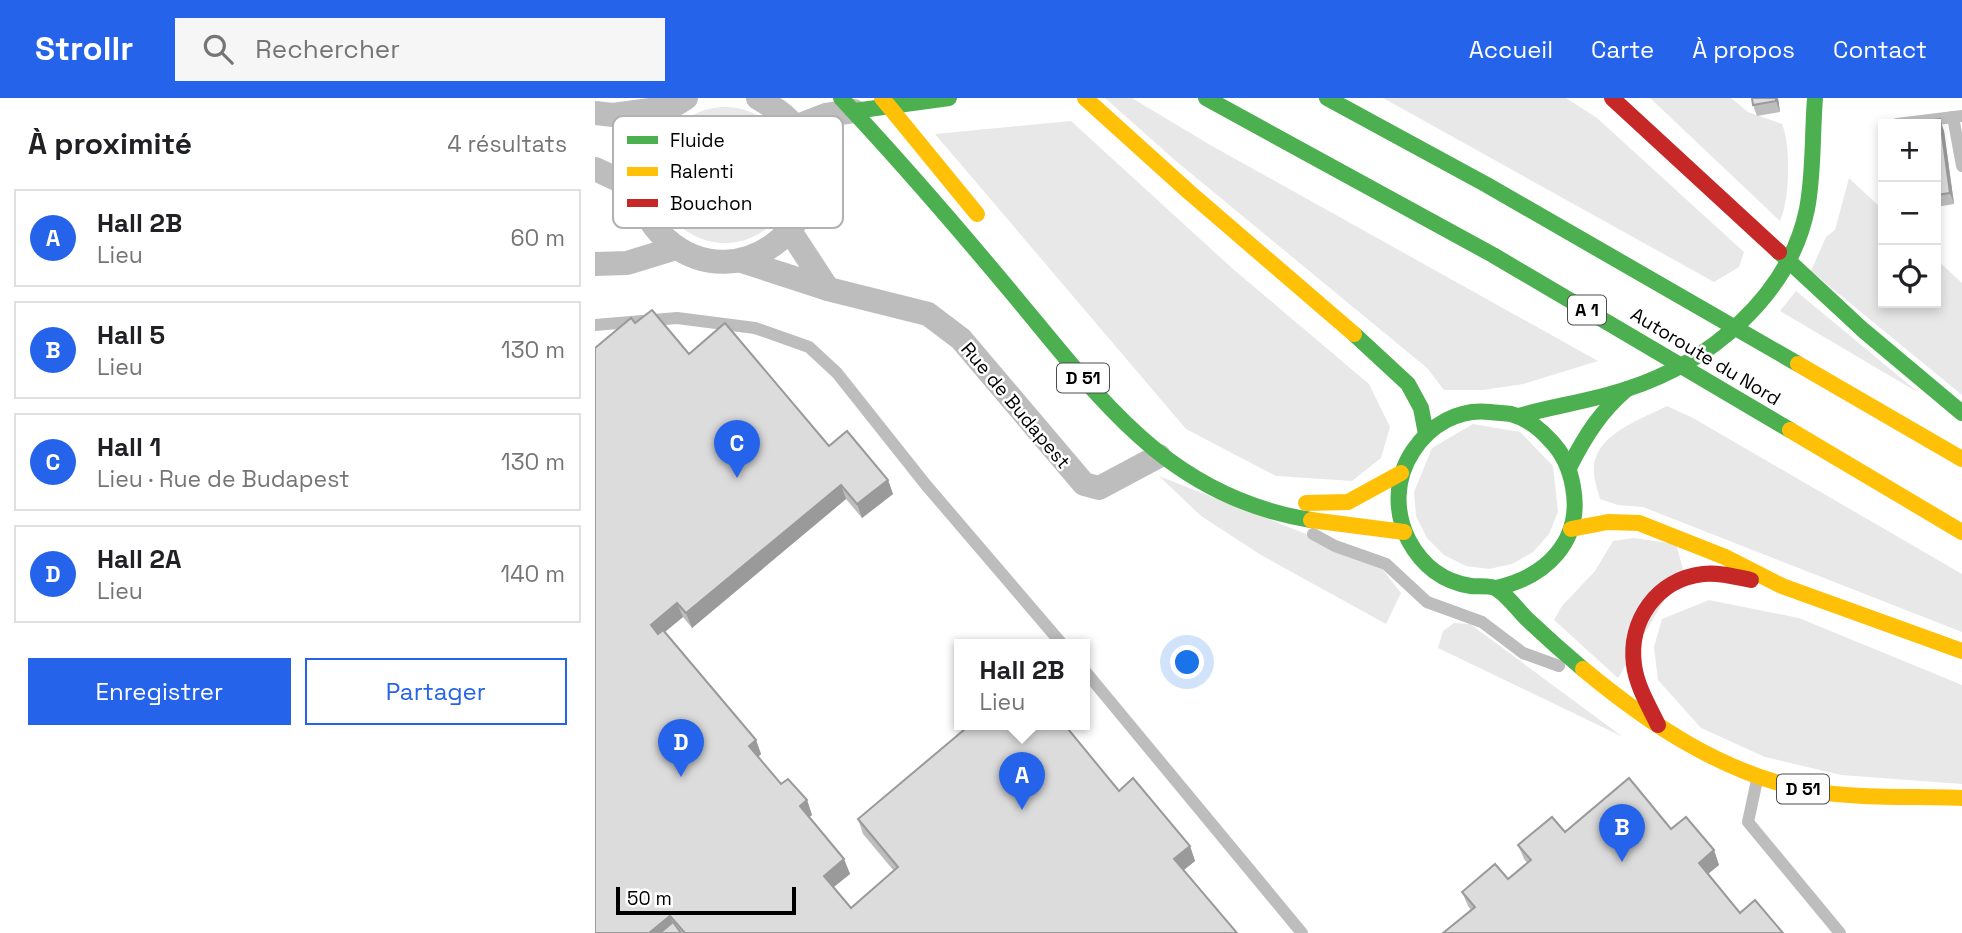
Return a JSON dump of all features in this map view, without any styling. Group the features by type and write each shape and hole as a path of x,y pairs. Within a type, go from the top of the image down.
{"main road":[{"path":"847,105 949,98"},
{"path":"1085,98 1408,384 1421,408 1426,434"},
{"name":"Autoroute du Nord","path":"1206,98 1621,330 1962,532"},
{"name":"Autoroute du Nord","path":"1327,98 1510,199 1962,459"},
{"path":"1612,98 1853,321 1962,413"},
{"path":"886,102 990,230"},
{"path":"1518,416 1627,389 1676,369 1710,348 1736,326 1776,280 1803,225 1809,191 1812,102"},
{"name":"D 51","path":"847,105 997,275 1097,394 1160,456 1189,477 1233,500 1279,516 1404,532"},
{"path":"1570,467 1592,423 1605,407 1627,389"},
{"path":"1494,410 1518,416 1540,427 1557,445 1570,467 1576,498 1571,529 1558,553 1539,577 1496,588 1467,586 1440,575 1418,556 1404,532 1399,512 1401,473 1411,452 1426,434 1446,420 1469,412 1494,410"},
{"path":"1285,497 1307,503 1348,502 1401,473"},
{"path":"1571,529 1608,522 1639,523 1725,557 1782,586 1962,651"},
{"path":"1658,725 1639,684 1633,654 1637,623 1653,598 1664,587 1704,574 1729,575 1782,586"},
{"name":"D 51","path":"1496,588 1551,643 1593,677 1658,725 1711,757 1758,777 1812,791 1962,798"},
{"path":"1547,619 1551,643"}],"street":[{"path":"758,98 783,116"},
{"path":"595,113 613,115 679,102"},
{"path":"662,116 679,102"},
{"path":"826,116 847,105"},
{"path":"595,169 613,177"},
{"path":"655,228 676,248 697,258 719,262 742,261 768,250 792,228"},
{"path":"790,231 828,289"},
{"path":"595,264 627,263 676,248"},
{"name":"Rue de Budapest","path":"742,261 828,289 929,314 961,339 1084,484 1099,488 1115,482 1160,456"}],"lane":[{"path":"1935,119 1958,116 1962,166"},
{"path":"595,325 677,318 755,328 810,346 837,373 926,485 1058,639"},
{"path":"1279,516 1335,546 1386,564 1427,602 1482,622 1523,653 1593,677"},
{"path":"1090,677 1302,933"},
{"path":"1758,777 1748,821 1840,933"}],"shaded area":[{"path":"1105,98 1132,98 1212,146 1598,361 1523,384 1483,390 1444,390 1427,368 1177,162"},
{"path":"1383,98 1566,98 1597,118 1744,252 1739,267 1714,282"},
{"path":"1650,98 1731,98 1748,112 1782,124 1787,145 1788,172 1786,200 1780,221"},
{"path":"725,107 757,116 693,116"},
{"path":"1071,121 1233,269 1369,384 1390,427 1381,458 1352,481 1276,476 1186,429 935,134"},
{"path":"1849,178 1878,205 1878,308 1941,308 1941,264 1962,283 1962,395 1811,271 1826,237 1835,230"},
{"path":"683,228 767,228 751,237 725,243 699,237"},
{"path":"1796,291 1919,393 1780,311"},
{"path":"1667,406 1693,418 1962,574 1962,632 1643,507 1618,505 1600,499 1594,472 1595,459 1601,448 1620,430"},
{"path":"1473,424 1520,432 1553,466 1558,512 1549,534 1533,552 1512,564 1489,569 1466,566 1444,555 1427,538 1416,516 1414,492 1432,448"},
{"path":"1159,476 1377,562 1401,593 1386,624 1261,555 1201,516"},
{"path":"1634,538 1676,544 1683,569 1618,678 1554,620 1562,606 1595,571 1613,541"},
{"path":"1709,600 1799,618 1962,685 1962,784 1841,775 1765,757 1701,728 1658,680 1654,647 1662,619"},
{"path":"1454,623 1470,624 1623,737 1438,648 1443,631"}],"building":[{"path":"1752,98 1776,98 1776,101 1753,105"},
{"path":"1941,126 1950,193 1941,194"},
{"path":"652,310 689,354 725,323 829,446 847,431 888,480 857,504 841,485 686,613 677,603 651,625 658,634 663,630 756,740 749,746 781,784 788,779 807,800 800,806 844,859 824,876 851,908 898,867 858,819 964,730 1069,730 1119,791 1133,778 1190,846 1174,859 1237,933 685,933 670,916 649,933 595,933 595,348 631,318 635,323"},
{"path":"1629,778 1671,829 1686,817 1714,850 1699,863 1740,913 1755,900 1783,933 1443,933 1475,907 1462,892 1495,864 1508,879 1531,860 1518,845 1552,817 1565,832"},
{"path":"673,922 681,933 660,933"}],"traffic: fast":[{"path":"841,98 949,219 1075,369 1140,437 1176,465 1216,489 1260,508 1311,520"},
{"path":"854,111 949,98"},
{"path":"1206,98 1493,255 1790,430"},
{"path":"1327,98 1487,185 1798,364"},
{"path":"1518,416 1613,393 1657,377 1715,344 1741,322 1783,271 1797,241 1809,195 1815,98"},
{"path":"1779,252 1863,330 1962,413"},
{"path":"1354,334 1408,384 1421,408 1426,434"},
{"path":"1570,466 1594,424 1627,389"},
{"path":"1496,588 1531,575 1557,554 1566,540 1575,506 1568,468 1559,450 1546,436 1522,418 1511,414 1478,411 1446,420 1428,433 1413,451 1400,484 1399,507 1404,530 1420,558 1434,571 1461,584 1497,589 1583,669"}],"traffic: slow":[{"path":"882,98 977,214"},
{"path":"1085,98 1354,334"},
{"path":"1798,364 1962,459"},
{"path":"1790,430 1962,532"},
{"path":"1306,503 1348,502 1401,473"},
{"path":"1311,520 1404,532"},
{"path":"1571,529 1608,522 1639,523 1725,557 1782,586 1962,651"},
{"path":"1583,669 1662,728 1690,745 1749,773 1831,794 1962,798"}],"traffic: jam":[{"path":"1612,98 1779,252"},
{"path":"1658,725 1641,689 1634,665 1636,633 1649,605 1659,593 1672,584 1703,574 1751,580"}],"place":[{"name":"Hall 1","path":"737,478"},
{"name":"Hall 2A","path":"681,777"},
{"name":"Hall 2B","path":"1022,810"},
{"name":"Hall 5","path":"1622,862"}]}
